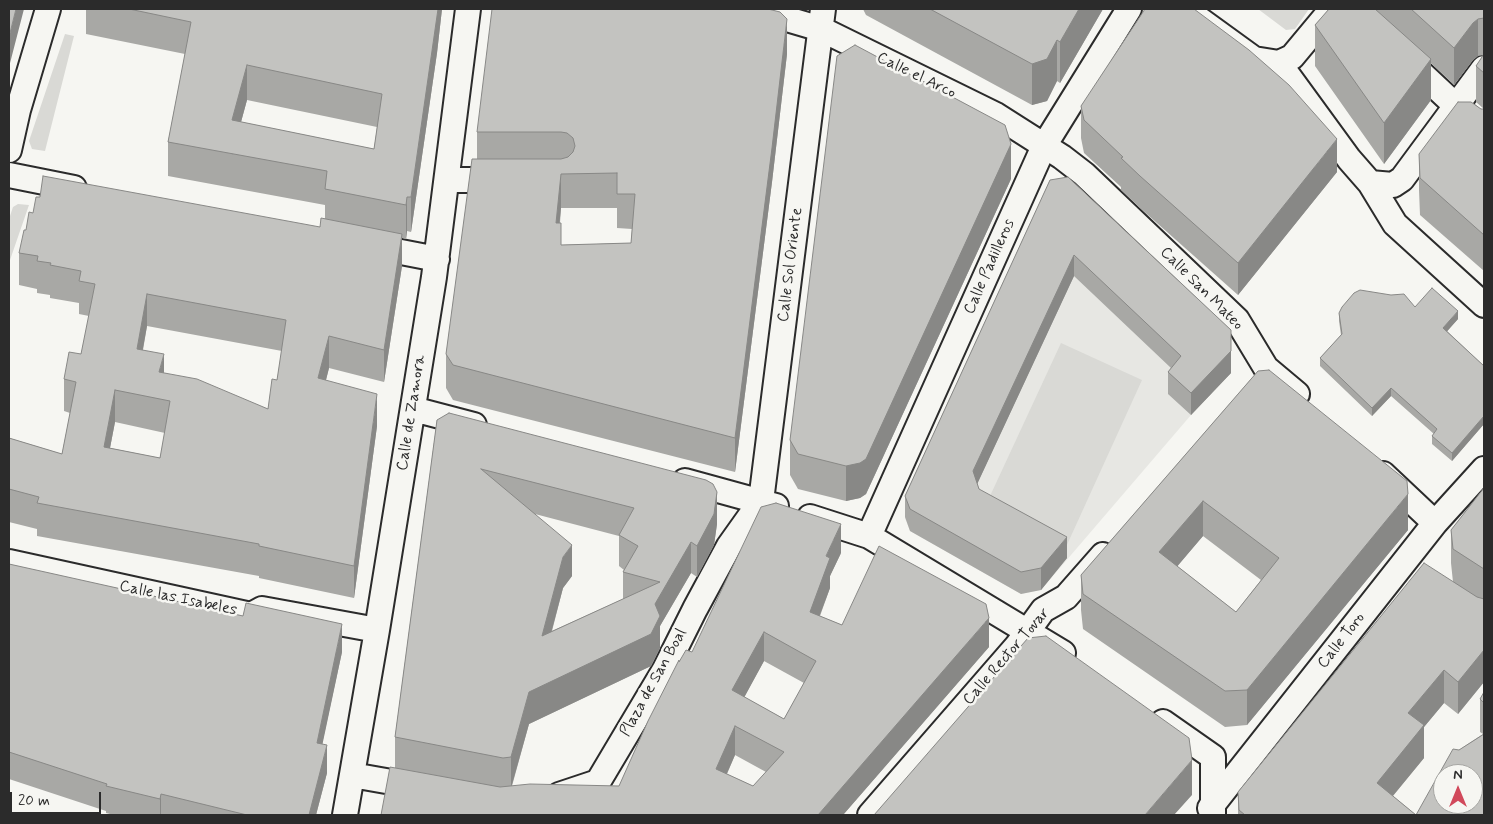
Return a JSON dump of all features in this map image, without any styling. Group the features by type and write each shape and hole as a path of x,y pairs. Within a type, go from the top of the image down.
{"street":[{"path":"9,150 18,110 48,9"},
{"name":"Calle de Zamora","path":"345,815 437,259 468,9"},
{"name":"Calle el Arco","path":"753,9 822,19 996,115 1044,146"},
{"name":"Calle Padilleros","path":"869,536 1044,146 1129,9"},
{"path":"1185,9 1254,59 1279,63 1292,57 1332,9"},
{"name":"Calle Sol Oriente","path":"761,501 822,19"},
{"path":"1391,45 1484,132"},
{"path":"1279,63 1349,159 1370,183 1395,224 1484,304"},
{"path":"1370,183 1393,185 1402,179 1484,68"},
{"name":"Calle San Mateo","path":"1044,146 1084,174 1237,320 1260,375 1311,407"},
{"path":"9,175 90,191"},
{"path":"447,180 523,180"},
{"path":"350,242 437,259"},
{"path":"412,409 497,432"},
{"path":"1370,461 1435,522"},
{"name":"Calle Toro","path":"1210,812 1410,570 1435,522 1484,469"},
{"path":"667,476 761,501 869,536 1078,664"},
{"name":"Plaza de San Boal","path":"538,798 565,795 598,782 664,671 694,609 729,546 761,501"},
{"name":"Calle Rector Tovar","path":"870,815 1028,632 1043,610 1066,597 1118,538"},
{"name":"Calle las Isabeles","path":"9,562 251,615 262,609 377,630"},
{"path":"1142,708 1213,757 1210,812"},
{"path":"352,775 437,791"}],"shaded area":[{"path":"1258,9 1309,9 1295,29 1286,30"},
{"path":"65,34 74,36 45,151 32,149 29,141"},
{"path":"1050,202 1231,352 1231,373 1191,415 1041,590 1021,594 910,531 905,518"},
{"path":"18,204 29,205 9,260 9,219 13,207"},
{"path":"1061,343 1142,380 1066,547 984,509"}],"building":[{"path":"9,9 16,9 9,37"},
{"path":"129,9 438,9 411,197 407,197 406,205 325,189 327,171 168,142 191,22","holes":["247,65 382,94 374,149 232,120"]},
{"path":"492,9 768,9 780,12 787,19 735,438 453,365 446,354 472,159 561,159 568,157 573,152 575,146 573,138 567,133 561,132 477,132","holes":["617,173 617,194 635,194 631,243 561,245 561,223 556,223 561,174"]},
{"path":"930,9 1079,9 1060,42 1057,40 1047,59 1032,64"},
{"path":"1145,9 1194,9 1249,50 1289,85 1337,139 1238,263 1140,176 1084,120 1081,106"},
{"path":"1329,9 1375,9 1431,59 1384,123 1315,25"},
{"path":"1411,9 1484,9 1484,18 1478,19 1473,23 1454,48"},
{"path":"855,45 1005,125 1011,144 866,459 860,463 846,466 798,454 790,440 837,56"},
{"path":"1484,54 1484,73 1476,66"},
{"path":"1458,102 1471,102 1484,109 1484,235 1420,178 1419,154"},
{"path":"43,176 320,227 321,218 402,234 384,350 329,336 318,378 377,394 354,566 259,546 259,544 37,503 39,497 9,489 9,438 62,454 76,382 64,379 69,352 81,354 95,284 79,281 81,271 50,265 51,263 37,261 38,256 19,253 29,212 33,213 36,197 40,197","holes":["147,294 286,320 277,380 272,379 268,409 197,379 159,372 164,354 137,349","115,390 170,401 160,458 104,447"]},
{"path":"1068,177 1231,330 1231,351 1191,393 1168,372 1181,356 1074,255 973,471 979,489 1067,537 1041,568 1021,572 910,509 905,496 1050,180"},
{"path":"1432,288 1458,311 1443,328 1484,366 1484,416 1452,453 1432,436 1437,429 1391,388 1372,408 1320,358 1342,334 1339,313 1354,293 1360,290 1391,295 1404,294 1415,307"},
{"path":"1269,370 1407,481 1408,494 1247,690 1225,691 1083,594 1081,575 1258,371","holes":["1203,501 1279,558 1236,612 1159,552"]},
{"path":"449,413 706,480 713,484 717,492 714,514 697,546 691,542 655,604 660,616 651,634 529,692 511,757 503,758 395,737 437,420","holes":["481,469 634,508 619,535 638,546 623,572 660,582 542,636 563,557 572,545"]},
{"path":"1484,488 1484,569 1453,549 1451,530"},
{"path":"776,503 841,524 826,556 830,558 810,612 842,625 879,546 986,604 989,618 818,815 381,815 390,767 500,787 530,784 619,786 648,721 679,660 679,662 686,650 692,652 761,507","holes":["764,632 816,661 784,719 732,690","735,726 784,752 753,786 716,769"]},
{"path":"1424,563 1477,597 1484,599 1484,650 1458,682 1444,670 1408,713 1424,725 1377,783 1416,815 1245,815 1239,810 1238,792"},
{"path":"9,564 243,616 246,603 342,624 317,743 327,745 309,815 247,815 161,794 160,799 106,786 107,784 9,752"},
{"path":"1046,636 1189,738 1192,760 1145,815 874,815 1028,638"},
{"path":"1484,692 1484,703 1480,699"},
{"path":"1484,734 1484,815 1416,815 1433,785 1433,814 1483,814 1483,764 1445,764 1453,749 1459,750"}]}
